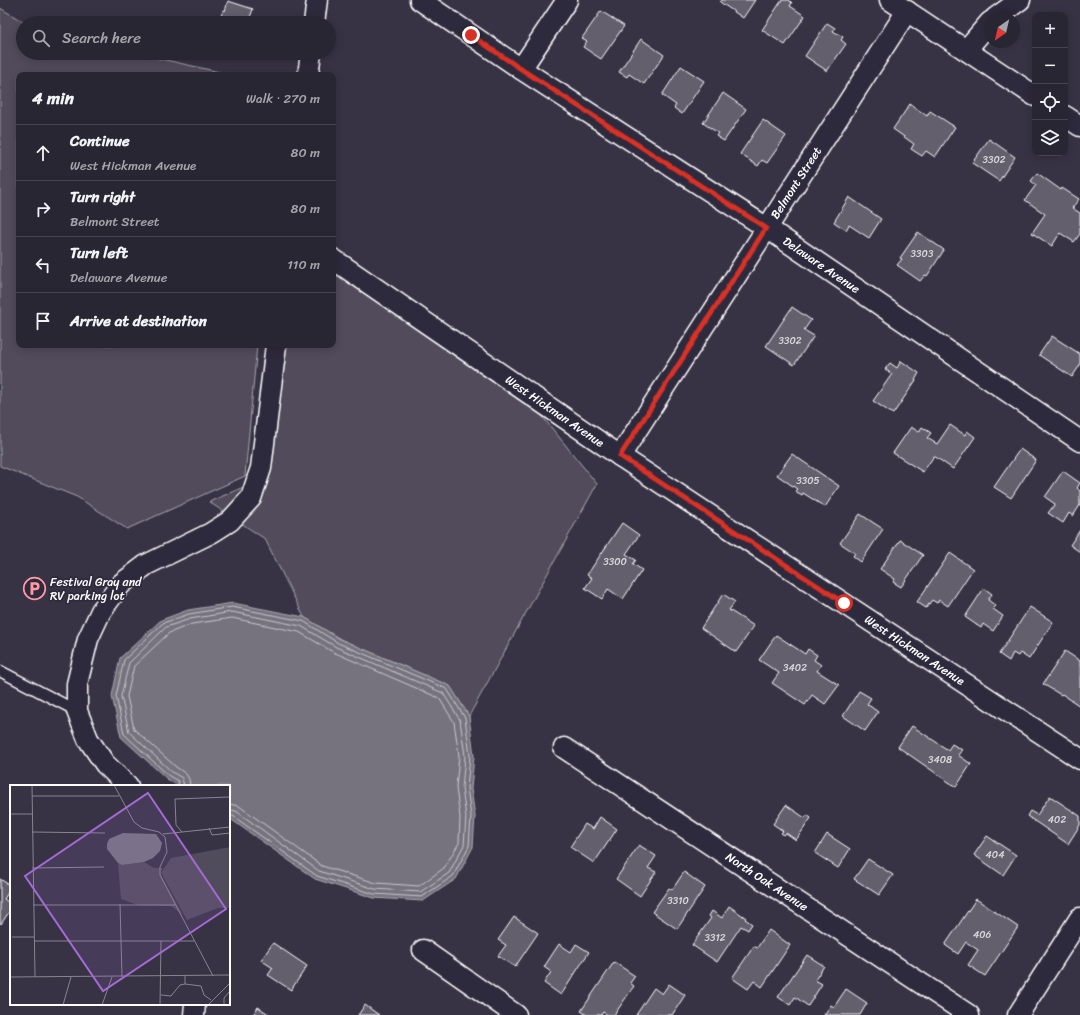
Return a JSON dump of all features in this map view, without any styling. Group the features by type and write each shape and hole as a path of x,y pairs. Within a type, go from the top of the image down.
{"street":[{"path":"315,16 317,0"},
{"name":"Delaware Avenue","path":"420,0 521,69 766,228 1080,441"},
{"path":"521,69 567,0"},
{"path":"890,0 1032,94"},
{"path":"1004,12 1020,0"},
{"name":"Belmont Street","path":"620,456 766,228 908,11"},
{"path":"966,50 984,29"},
{"path":"308,72 310,60"},
{"path":"1068,118 1080,126"},
{"name":"West Hickman Avenue","path":"336,261 620,456 1080,759"},
{"path":"127,785 105,764 88,739 77,711 77,684 88,639 101,611 121,584 146,565 212,533 230,521 251,498 261,468 276,348"},
{"name":"North Oak Avenue","path":"564,748 970,1015"},
{"path":"1018,1015 1080,918"},
{"path":"423,950 516,1015"},
{"path":"194,1015 195,1005"}],"lane":[{"path":"0,671 77,711"}],"shaded area":[{"path":"0,8 16,18 16,60 166,60 220,72 16,72 16,348 257,348 245,476 127,529 77,497 0,466"},
{"path":"336,251 512,379 597,484 469,716 450,686 340,639 304,617 265,539 209,502 248,485 253,481 267,348 336,348"}],"water":[{"path":"233,603 304,617 340,639 450,686 469,716 474,756 471,789 475,816 473,847 456,879 423,901 374,898 315,879 230,819 230,785 176,785 167,779 121,737 112,696 120,658 161,620 188,610"}],"building":[{"path":"722,0 755,0 743,18 720,2"},
{"path":"782,0 789,0 792,3 790,6 805,16 785,45 762,30"},
{"path":"228,1 253,9 250,16 221,16 223,10 225,11"},
{"path":"601,11 624,26 601,59 583,47 587,41 582,38"},
{"path":"827,23 835,28 833,31 843,37 841,40 846,44 827,71 805,56"},
{"path":"641,39 664,55 644,84 629,74 627,77 619,72"},
{"path":"681,66 704,81 682,114 674,108 676,105 662,95"},
{"path":"723,93 746,109 724,141 716,136 718,133 703,123"},
{"path":"910,104 927,116 930,111 955,127 935,157 926,151 922,156 911,149 914,144 893,129"},
{"path":"763,120 786,136 767,163 762,160 758,166 740,154"},
{"path":"989,139 1015,157 999,181 972,163"},
{"path":"1037,173 1061,190 1062,188 1079,199 1072,208 1080,213 1080,234 1074,242 1060,233 1052,246 1032,233 1045,214 1025,200 1036,185 1031,181"},
{"path":"849,197 881,219 869,238 849,225 846,230 834,222"},
{"path":"918,232 944,250 927,276 925,275 920,281 897,265 902,259 900,258"},
{"path":"792,307 811,320 804,330 814,336 794,365 766,346"},
{"path":"1052,336 1080,354 1080,365 1072,377 1039,355"},
{"path":"901,361 919,373 916,380 893,414 873,401 892,374 885,369 890,363 897,368"},
{"path":"950,425 965,435 967,431 975,437 953,469 934,456 923,472 893,453 911,427 919,432 922,427 931,433 927,438 937,444"},
{"path":"1020,449 1036,460 1011,498 994,487"},
{"path":"792,454 839,486 825,507 803,493 802,495 795,491 797,489 777,475"},
{"path":"1063,471 1080,483 1077,488 1080,491 1080,505 1073,516 1069,513 1063,523 1048,513 1055,504 1045,497"},
{"path":"860,514 883,529 861,562 853,556 855,553 840,543"},
{"path":"622,523 639,535 626,554 636,560 633,564 642,570 623,599 608,589 602,599 585,588 592,578 587,575"},
{"path":"1080,530 1080,552 1070,545"},
{"path":"900,540 923,555 901,587 893,582 895,579 880,569"},
{"path":"950,553 973,569 948,606 939,600 937,603 932,600 926,608 917,602"},
{"path":"984,588 992,594 988,600 996,606 993,609 1003,616 993,631 983,624 981,628 965,617"},
{"path":"723,594 735,602 729,610 754,626 736,652 701,628"},
{"path":"1030,607 1053,622 1029,659 1020,653 1018,656 1013,653 1009,661 999,654"},
{"path":"776,635 805,654 808,649 817,655 814,660 821,665 817,671 839,685 825,704 812,695 805,705 772,683 779,673 759,660"},
{"path":"1065,651 1080,661 1080,706 1043,684"},
{"path":"859,691 871,698 867,704 878,712 865,731 843,716"},
{"path":"912,726 948,750 952,744 962,750 958,755 971,764 956,787 898,747"},
{"path":"1050,796 1080,816 1080,825 1068,844 1027,816 1030,811 1037,815"},
{"path":"786,805 805,818 807,815 811,818 796,840 786,833 784,835 781,833 783,831 773,824"},
{"path":"600,817 617,829 594,863 570,847 585,824 593,829"},
{"path":"827,834 850,849 838,868 815,853"},
{"path":"987,836 1016,855 1003,875 974,855"},
{"path":"639,845 656,856 648,868 656,872 640,896 616,879"},
{"path":"868,859 893,875 879,895 854,879"},
{"path":"684,872 705,887 677,929 652,912 669,888 672,890"},
{"path":"0,879 10,885 10,890 4,899 10,903 10,910 1,924"},
{"path":"976,899 1018,927 985,976 968,965 978,950 966,942 958,954 945,945"},
{"path":"729,906 752,924 748,930 741,926 717,962 692,945 711,918 709,916 712,911 722,918"},
{"path":"514,917 538,933 515,967 498,956 506,945 498,940"},
{"path":"769,930 790,945 762,987 754,981 748,989 732,978 754,946 757,948"},
{"path":"273,943 307,966 291,990 268,975 273,968 261,960"},
{"path":"559,944 571,952 576,944 589,952 561,995 544,983 551,972 544,967"},
{"path":"807,955 824,966 815,980 822,984 808,1006 795,997 790,1005 778,997"},
{"path":"614,962 635,976 630,983 634,986 614,1015 608,1015 603,1012 601,1015 587,1015 581,1011"},
{"path":"669,984 685,995 672,1015 636,1015 654,988 662,994"},
{"path":"846,989 867,1003 860,1015 824,1015 831,1005 834,1007"},
{"path":"365,1005 379,1015 358,1015"},
{"path":"258,1007 270,1015 253,1015"}],"place":[{"name":"Festival Gray and RV parking lot","path":"35,589"}],"route":[{"path":"471,35 766,228 620,456 844,603"}]}
